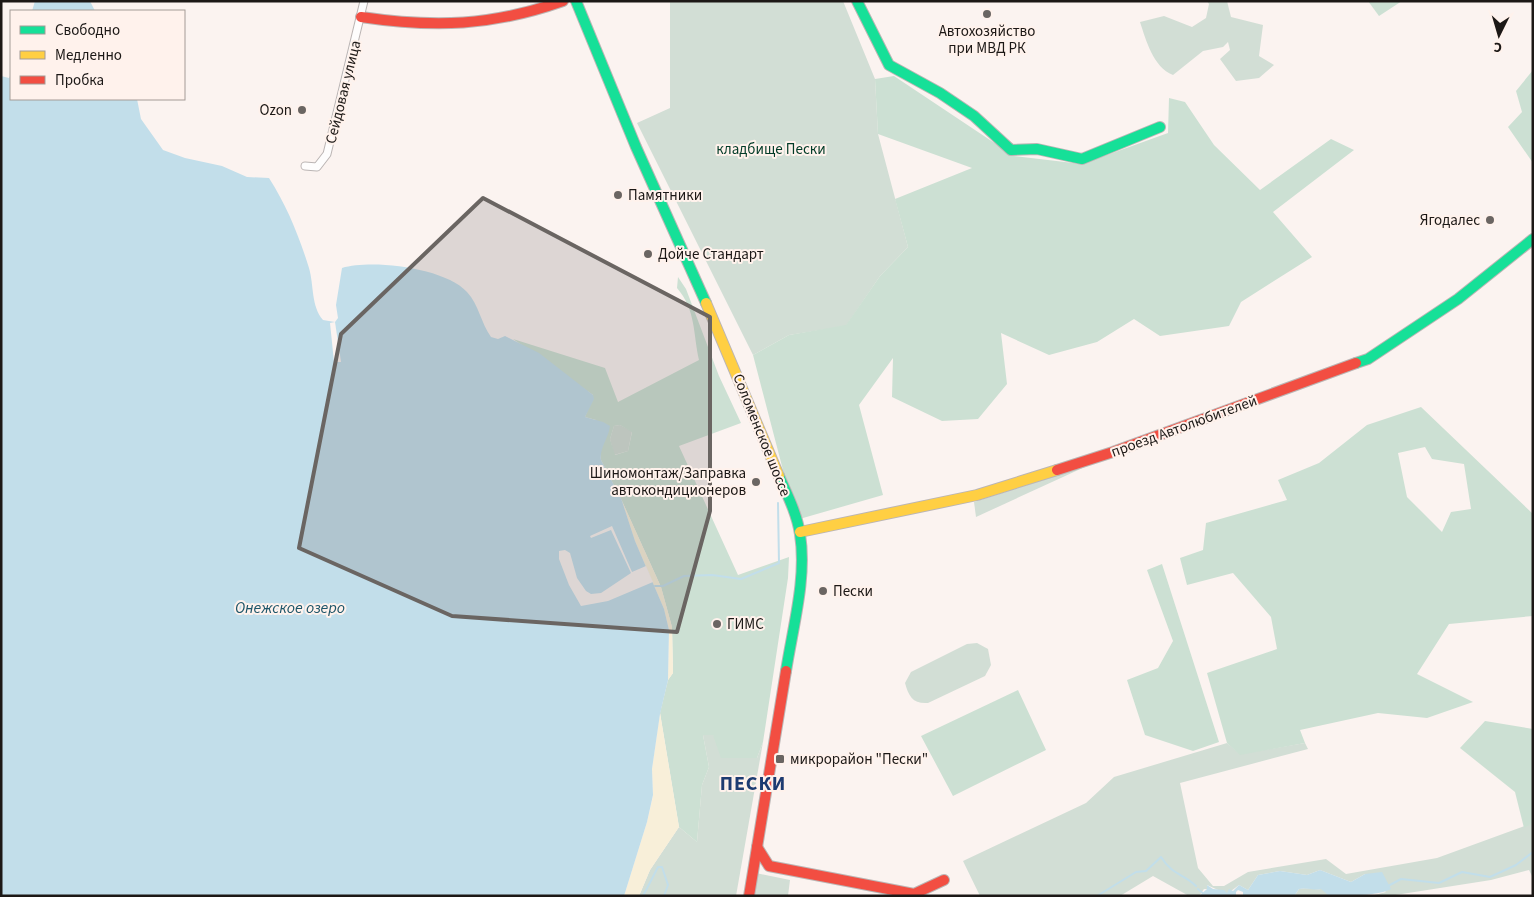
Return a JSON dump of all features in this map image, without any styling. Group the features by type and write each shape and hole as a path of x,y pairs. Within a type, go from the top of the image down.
{"street":[{"name":"Сейдовая улица","path":"305,166 317,167 328,154 364,1"},
{"path":"361,17 405,25 449,26 492,22 534,12 563,1"},
{"name":"Соломенское шоссе","path":"576,1 636,147 735,368 788,495 800,532 802,555 801,581 758,847 748,896"},
{"path":"857,1 889,65 940,93 974,116 1012,150 1037,149 1082,159 1160,127"},
{"name":"проезд Автолюбителей","path":"800,532 977,495 1113,452 1368,359 1469,291 1533,239"},
{"path":"758,847 769,866 914,894 944,880"}],"highlighted area":[{"path":"483,198 710,317 710,511 677,632 452,616 299,548 341,334"}],"green space":[{"name":"кладбище Пески","path":"670,1 843,1 875,79 878,134 908,247 880,276 846,326 789,335 753,355 637,123 670,108"},
{"path":"1207,1 1227,1 1231,17 1263,25 1259,56 1274,65 1259,78 1236,81 1220,59 1230,50 1228,42 1223,47 1203,51 1173,75 1160,66 1155,59 1140,22 1164,16 1192,27 1206,18 1209,4"},
{"path":"1368,1 1402,1 1379,16"},
{"path":"1533,70 1533,163 1508,127 1522,112 1516,91"},
{"path":"894,76 1014,156 1082,164 1168,133 1169,98 1185,102 1214,145 1260,190 1331,139 1354,150 1273,212 1312,257 1241,302 1229,326 1160,336 1134,319 1097,342 1049,355 1001,333 1007,384 978,419 942,421 892,397 893,358 859,405 883,495 796,520 753,355 789,335 846,325 880,276 908,247 895,199 972,168 878,134 875,79"},
{"path":"678,277 686,289 719,376 741,423 679,446 738,575 789,557 788,578 763,742 757,758 721,758 713,735 703,735 709,767 702,785 697,842 679,827 660,713 668,680 673,673 672,627 661,587 601,460 596,420 585,417 593,395 513,339 605,368 618,402 699,360 691,313 677,288","holes":["620,425 632,432 628,451 615,455 610,439 614,426"]},
{"path":"1421,407 1533,514 1533,616 1449,624 1417,674 1473,702 1427,718 1378,713 1300,730 1305,743 1240,755 1227,743 1207,673 1277,649 1271,617 1233,573 1187,585 1180,558 1203,550 1206,523 1287,500 1278,480 1319,463 1367,425","holes":["1425,447 1432,459 1464,464 1471,509 1451,512 1442,532 1407,497 1398,453"]},
{"path":"620,425 632,431 628,451 614,455 610,439 614,426"},
{"path":"1087,466 976,517 974,502"},
{"path":"1162,564 1219,742 1193,751 1145,735 1127,680 1158,668 1173,641 1147,570"},
{"path":"977,643 988,649 991,665 985,676 928,703 912,699 905,683 911,672 967,644"},
{"path":"1018,690 1046,750 953,796 921,736"},
{"path":"1485,721 1533,729 1533,823 1524,828 1515,792 1460,748"},
{"path":"703,735 713,735 757,758 763,742 736,896 639,896 650,870 679,827 697,842 702,785 709,767"},
{"path":"1227,743 1240,754 1305,743 1308,749 1180,783 1198,868 1213,886 1224,886 1248,872 1326,859 1346,874 1437,858 1533,823 1533,878 1529,870 1491,880 1389,896 1371,896 1386,892 1365,874 1351,882 1320,870 1307,875 1280,871 1258,875 1248,890 1239,885 1227,894 1207,885 1207,889 1204,889 1199,896 1189,896 1153,876 1120,896 980,896 963,861 1086,803 1114,777"},
{"path":"756,873 790,880 788,896 752,896"},
{"path":"1305,888 1371,896 1284,896 1295,895 1299,889"}],"sand":[{"path":"622,501 661,587 672,627 673,673 668,680 669,630 664,609 635,541"},
{"path":"660,713 679,827 650,870 639,896 624,896 653,796 652,769"}],"water":[{"path":"35,1 90,1 94,10 32,10"},
{"name":"Онежское озеро","path":"1,76 9,78 10,76 10,100 137,100 141,119 163,150 185,158 222,166 247,177 269,178 287,210 297,233 311,275 316,308 323,320 335,322 338,318 336,305 342,268 355,265 389,265 426,271 457,284 467,292 491,337 498,339 505,336 539,353 593,395 594,399 585,417 610,426 601,452 601,460 622,501 635,541 664,609 669,630 668,680 660,714 652,769 653,795 647,822 624,896 1,896"},
{"path":"1320,870 1351,882 1365,874 1382,872 1391,889 1385,892 1361,895 1328,895 1321,889 1305,888 1299,889 1295,895 1243,896 1243,892 1238,890 1236,896 1199,896 1207,889 1207,885 1213,889 1224,890 1227,893 1229,889 1233,891 1239,885 1248,890 1258,875 1280,871 1307,875"}],"pier":[{"path":"335,322 341,362 334,362 330,323"},
{"path":"612,526 632,572 646,566 653,582 608,601 581,606 569,585 559,559 559,551 565,550 570,553 577,578 586,591 591,594 601,593 631,573 611,530 591,538 590,536"}],"waterway":[{"path":"655,586 663,586 684,576 712,575 741,579 779,563 778,503"},
{"path":"1388,886 1401,879 1439,883 1462,872 1490,877 1516,865 1533,852"},
{"path":"1097,896 1136,872 1146,871 1161,857 1170,868 1196,886"},
{"path":"643,896 658,867 662,867 668,885 664,896"},
{"path":"1198,889 1206,896"}],"traffic: fast":[{"path":"576,1 636,147 706,303"},
{"path":"857,1 889,65 940,93 974,116 1011,150 1037,149 1082,159 1160,127"},
{"path":"1356,363 1368,359 1458,299 1533,239"},
{"path":"779,476 797,519 802,551 798,602 786,671"}],"traffic: slow":[{"path":"706,303 779,476"},
{"path":"800,532 977,495 1057,470"}],"traffic: jam":[{"path":"361,17 414,23 463,22 512,16 563,1"},
{"path":"1057,470 1113,452 1356,363"},
{"path":"749,896 786,671"},
{"path":"757,847 769,866 914,894 944,880"}],"place":[{"name":"Автохозяйство при МВД РК","path":"987,14"},
{"name":"Ozon","path":"302,110"},
{"name":"Памятники","path":"618,195"},
{"name":"Ягодалес","path":"1490,220"},
{"name":"Дойче Стандарт","path":"648,254"},
{"name":"Шиномонтаж/Заправка автокондиционеров","path":"756,482"},
{"name":"Пески","path":"823,591"},
{"name":"ГИМС","path":"717,624"},
{"name":"микрорайон \"Пески\"","path":"780,759"}],"district":[{"name":"ПЕСКИ","path":"753,783"}]}
